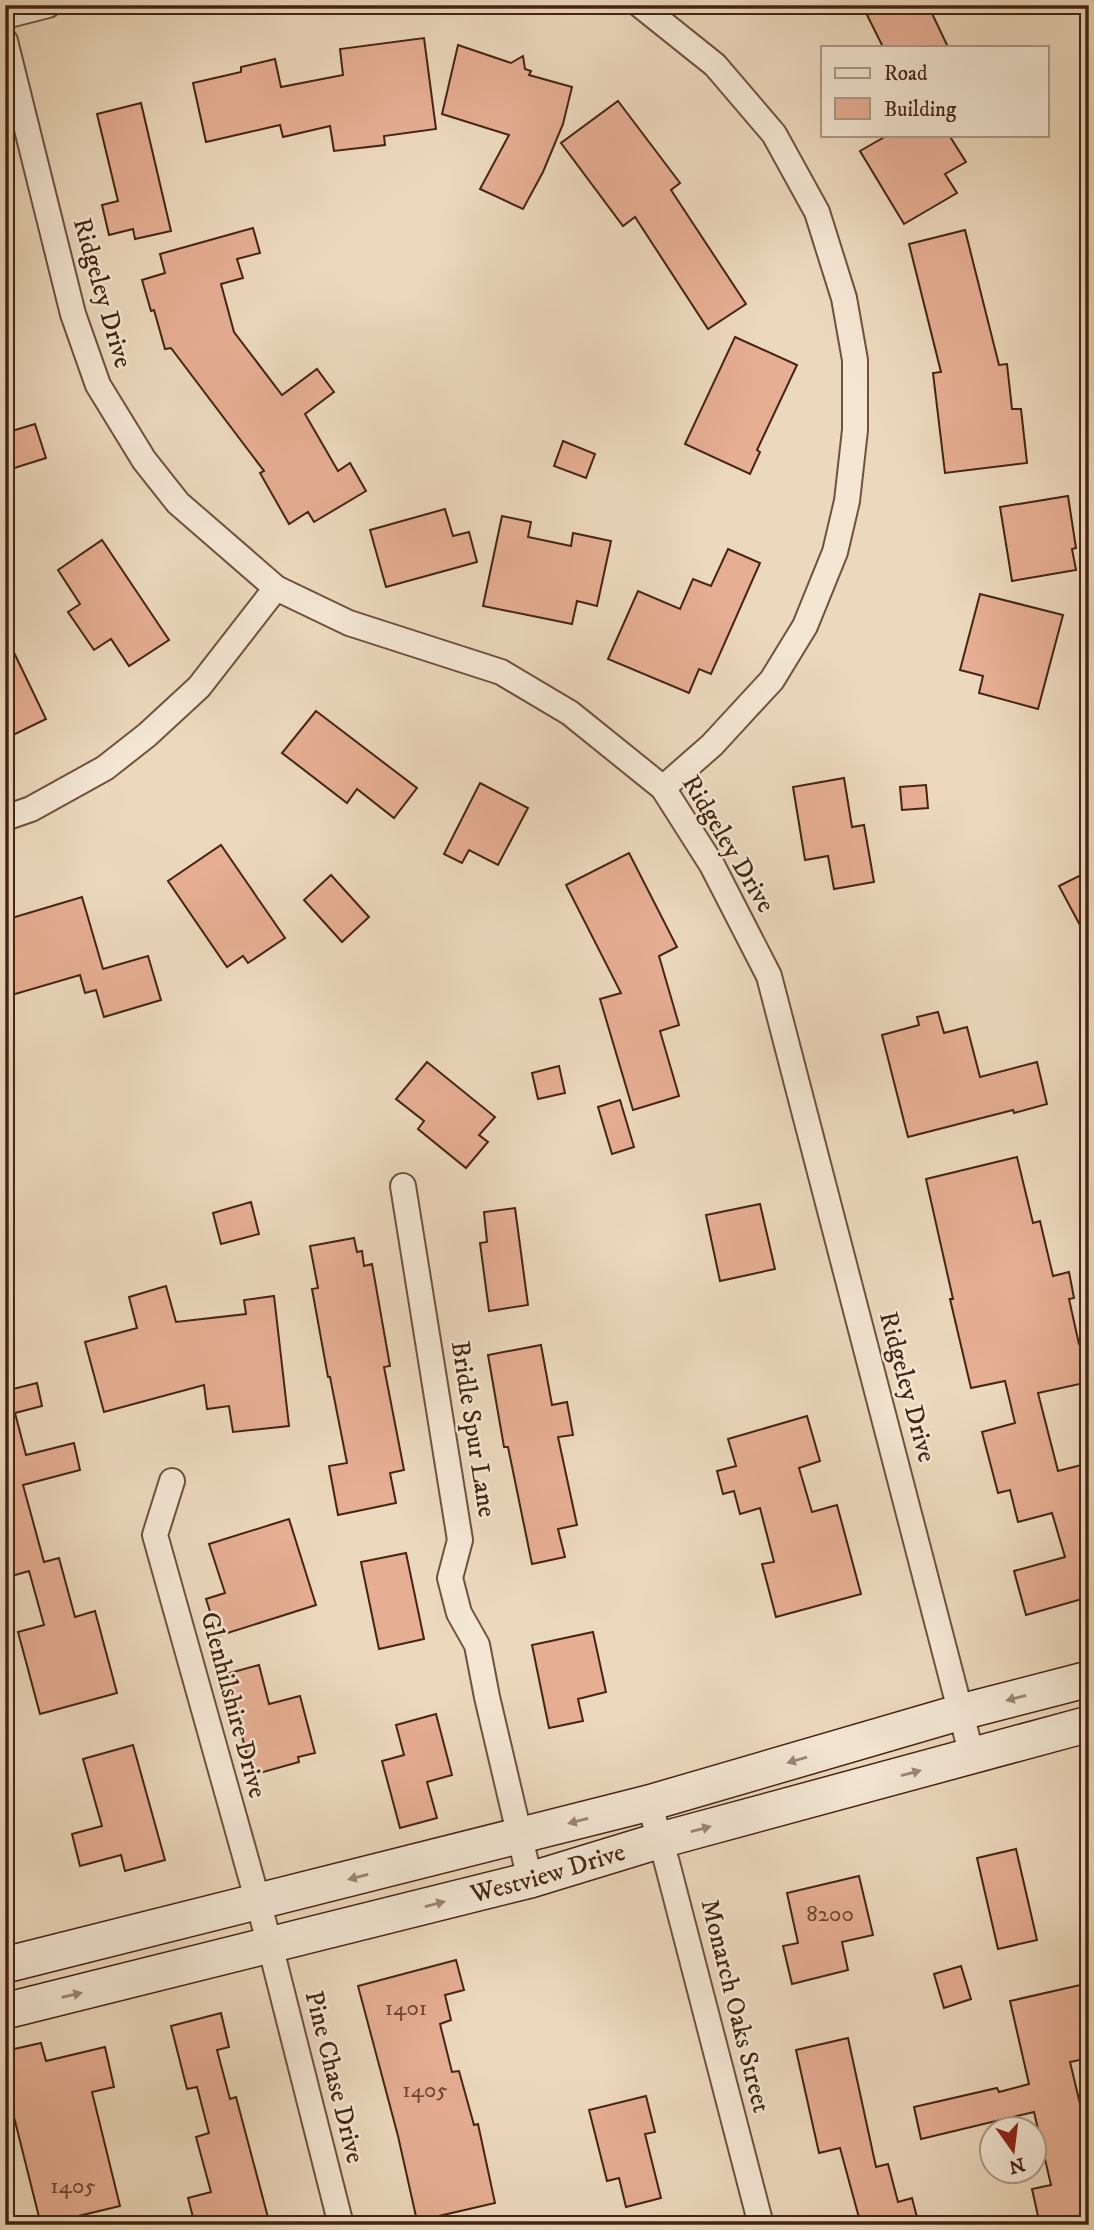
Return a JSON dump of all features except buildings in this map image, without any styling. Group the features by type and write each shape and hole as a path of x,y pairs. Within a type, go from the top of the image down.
{"main road":[{"name":"Westview Drive","path":"5,1965 649,1802 961,1712 1089,1679"},
{"name":"Westview Drive","path":"5,2011 530,1881 662,1840 1089,1724"}],"street":[{"path":"5,16 48,5"},
{"path":"640,5 715,65 774,134 817,212 844,298 855,360 855,430 847,501 835,552 805,626 772,680 712,745 663,788"},
{"name":"Ridgeley Drive","path":"5,41 73,314 98,385 144,460 178,503 276,588 349,623 501,672 570,713 663,788 712,865 769,976 972,1756"},
{"path":"5,818 30,809 106,768 146,735 199,687 276,588"},
{"name":"Bridle Spur Lane","path":"403,1186 460,1540 450,1578 459,1613 477,1645 530,1881"},
{"name":"Glenhilshire Drive","path":"172,1482 155,1535 270,1945"},
{"name":"Monarch Oaks Street","path":"649,1802 662,1840 761,2225"},
{"name":"Pine Chase Drive","path":"270,1945 341,2225"}]}
